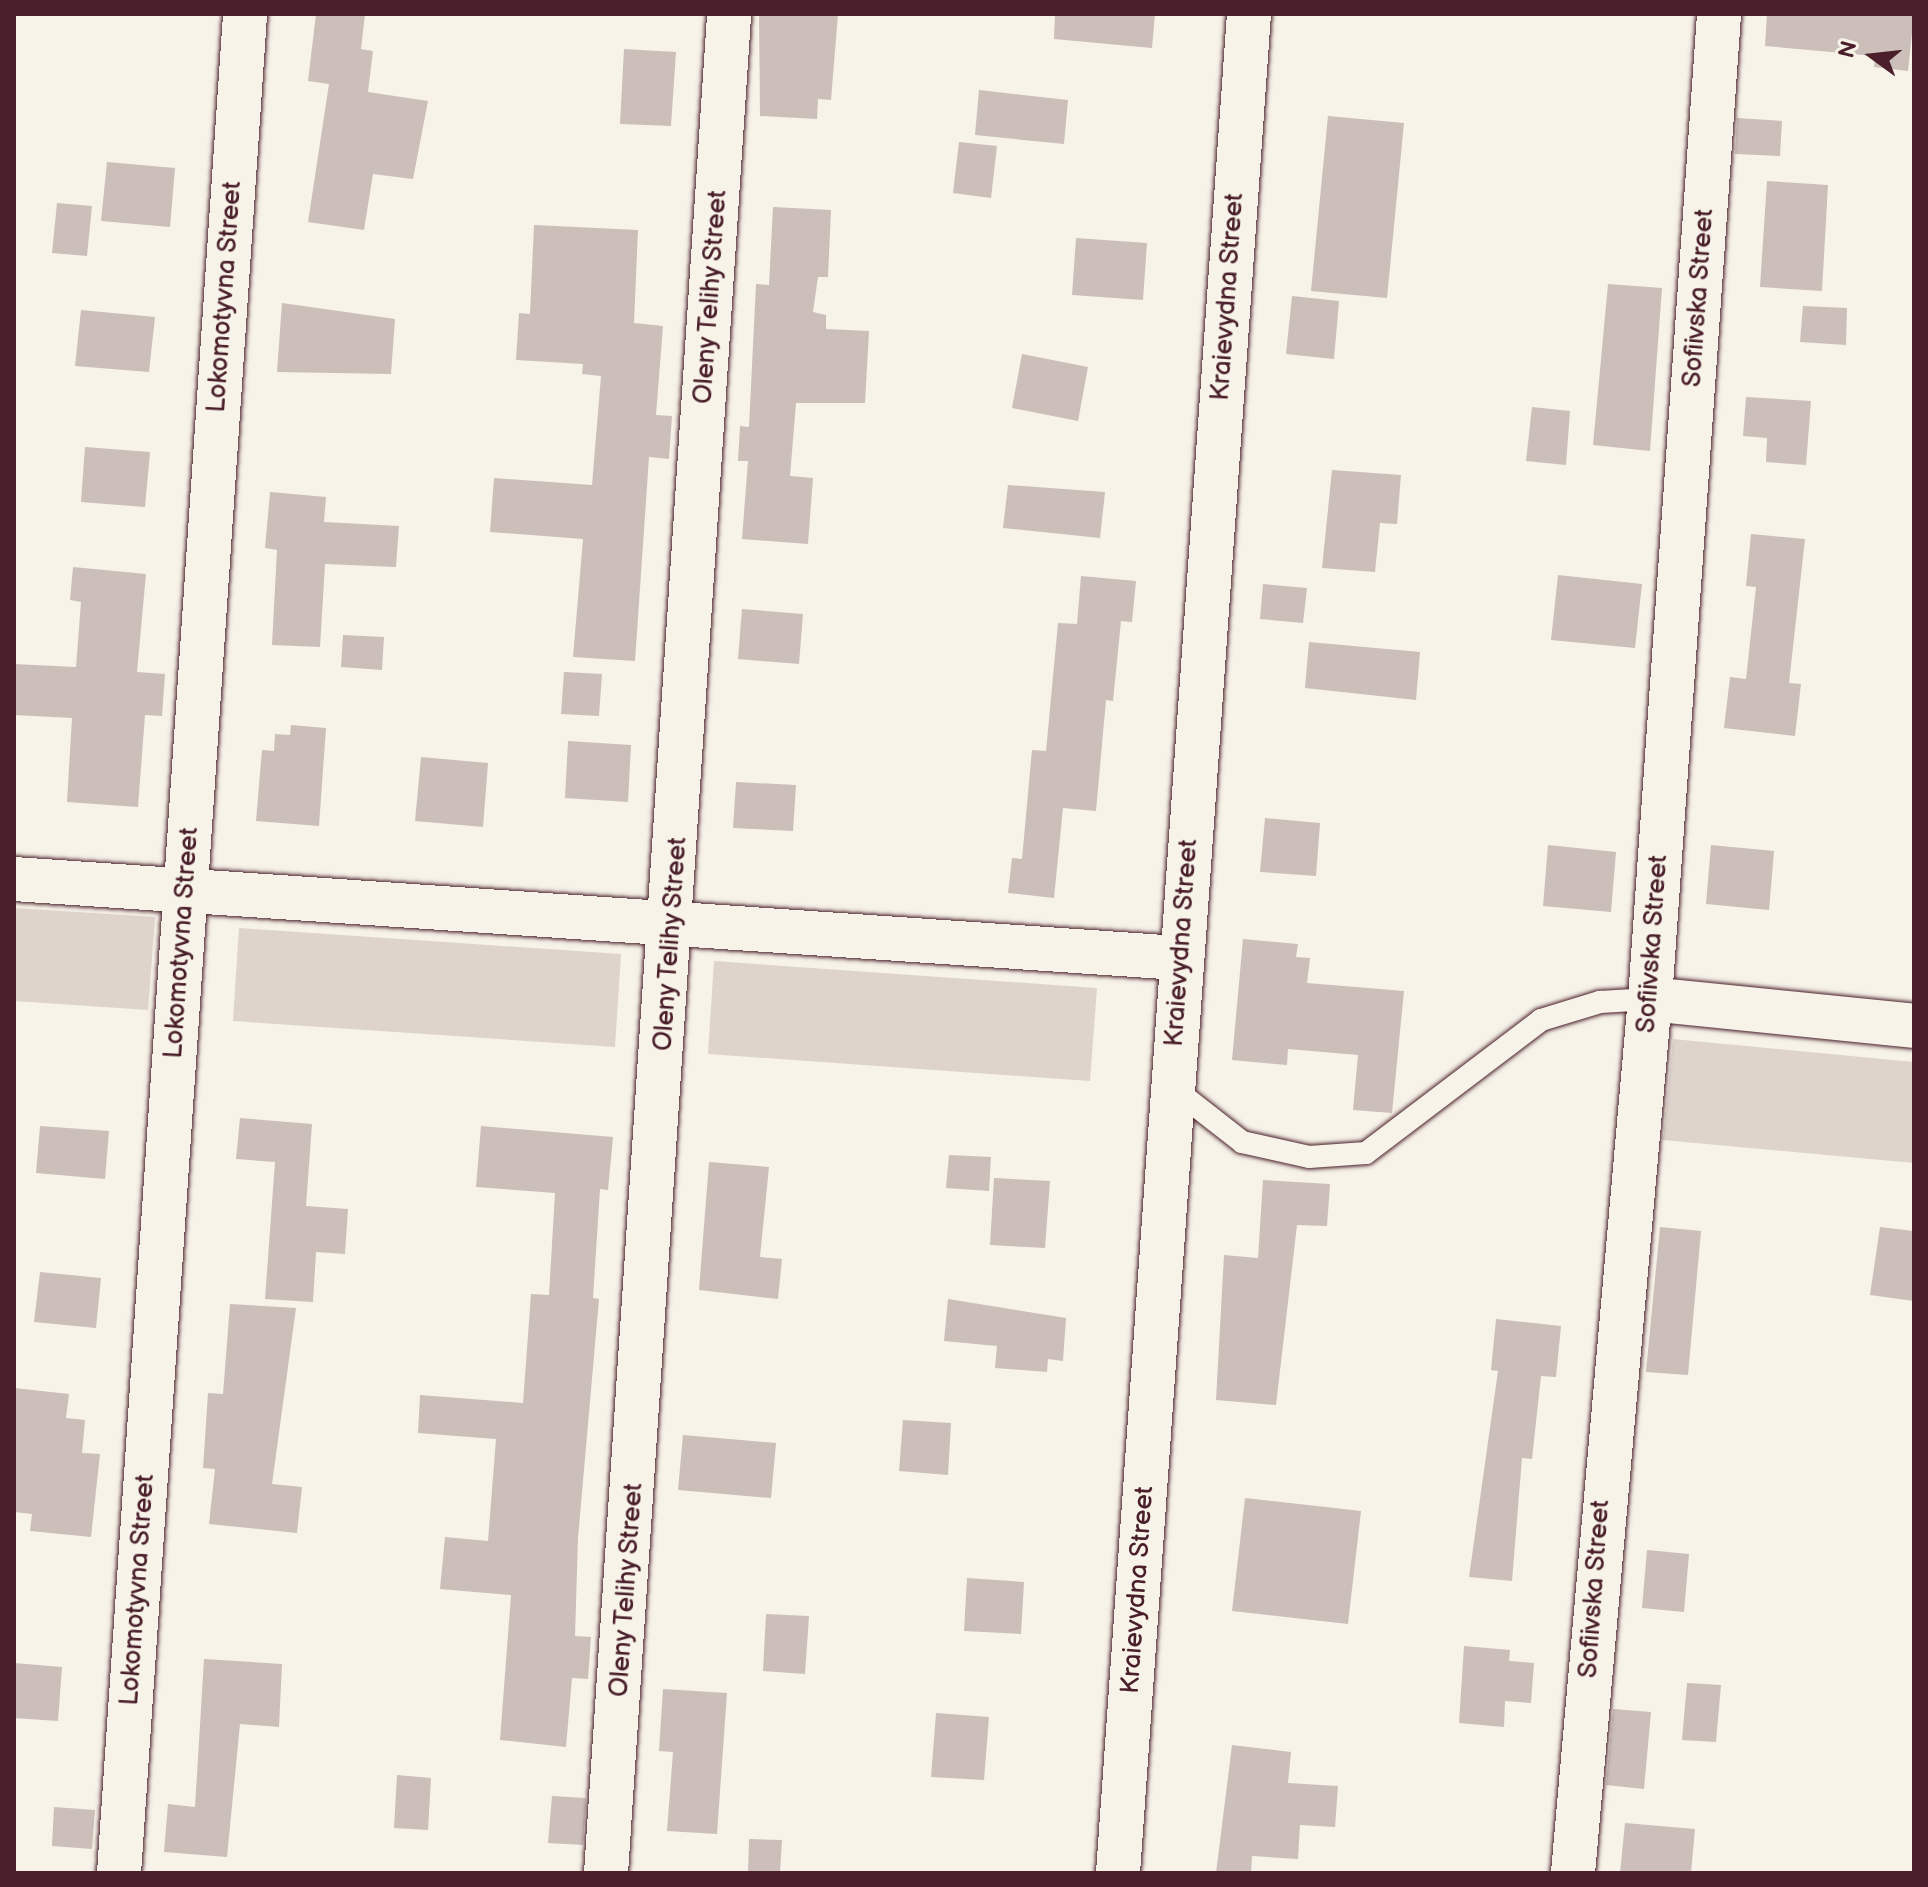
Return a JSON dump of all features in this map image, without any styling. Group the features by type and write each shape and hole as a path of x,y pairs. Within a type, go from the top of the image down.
{"street":[{"name":"Lokomotyvna Street","path":"119,1873 245,14"},
{"name":"Oleny Telihy Street","path":"606,1873 673,924 729,14"},
{"name":"Kraievydna Street","path":"1118,1873 1180,958 1249,14"},
{"name":"Sofiivska Street","path":"1573,1873 1650,999 1719,14"},
{"path":"14,879 1180,958"},
{"path":"1650,999 1914,1026"}],"lane":[{"path":"1173,1088 1242,1142 1309,1157 1366,1153 1541,1020 1600,1002 1650,999"}],"shaded area":[{"path":"14,908 155,917 148,1010 14,1001"},
{"path":"239,928 621,954 615,1047 233,1021"},
{"path":"714,961 1097,988 1090,1081 708,1054"},
{"path":"1673,1039 1914,1062 1914,1163 1663,1140"}],"building":[{"path":"316,14 365,14 361,49 373,51 368,92 428,101 413,179 373,174 364,230 308,222 329,84 308,81"},
{"path":"759,14 838,14 831,100 818,99 817,119 760,116"},
{"path":"1055,14 1155,14 1152,48 1054,39"},
{"path":"1767,14 1914,14 1908,71 1874,67 1875,56 1765,46"},
{"path":"624,49 676,52 671,126 620,124"},
{"path":"979,90 1068,100 1064,144 975,135"},
{"path":"1328,116 1404,123 1387,298 1311,291"},
{"path":"1737,118 1782,121 1780,156 1735,154"},
{"path":"959,142 997,146 991,198 953,193"},
{"path":"107,162 175,168 170,227 101,221"},
{"path":"1767,181 1828,185 1822,291 1760,287"},
{"path":"57,203 92,206 87,256 52,253"},
{"path":"773,207 831,210 828,277 818,277 813,312 826,315 826,329 869,331 865,403 796,403 790,476 813,478 808,544 742,539 748,461 738,461 740,426 749,427 756,284 769,285"},
{"path":"534,225 638,230 634,323 663,326 656,415 672,416 669,459 649,457 635,661 573,657 583,539 490,532 494,478 592,485 601,376 582,374 583,364 516,360 519,313 530,314"},
{"path":"1076,238 1147,243 1143,300 1072,295"},
{"path":"1608,284 1662,288 1650,451 1593,445"},
{"path":"1292,296 1339,301 1334,359 1286,354"},
{"path":"282,303 395,319 391,374 277,372"},
{"path":"1803,306 1847,308 1846,345 1800,342"},
{"path":"81,310 155,317 149,372 75,366"},
{"path":"1022,354 1088,367 1078,421 1012,408"},
{"path":"1746,397 1811,401 1806,465 1766,462 1767,438 1743,436"},
{"path":"1532,407 1570,411 1566,465 1526,461"},
{"path":"85,447 150,452 145,507 81,502"},
{"path":"1332,470 1401,475 1397,524 1380,523 1375,572 1322,568"},
{"path":"1008,485 1105,492 1100,538 1003,528"},
{"path":"270,492 326,497 324,522 399,526 396,567 325,564 320,647 272,645 277,550 265,548"},
{"path":"1751,534 1805,539 1789,683 1801,684 1795,736 1724,728 1730,677 1746,679 1756,587 1746,586"},
{"path":"73,567 146,574 137,672 165,674 162,716 145,715 138,807 67,802 72,718 14,715 14,664 76,667 81,602 70,600"},
{"path":"1558,575 1642,584 1635,648 1551,640"},
{"path":"1081,576 1136,581 1132,622 1121,621 1113,701 1106,700 1096,811 1063,808 1054,898 1008,893 1012,858 1022,859 1032,750 1046,751 1058,623 1077,624"},
{"path":"1263,584 1307,588 1303,623 1260,619"},
{"path":"742,609 803,614 799,664 738,659"},
{"path":"343,635 384,637 382,670 341,667"},
{"path":"1309,642 1420,652 1416,700 1305,688"},
{"path":"564,672 602,674 599,716 561,714"},
{"path":"291,725 326,728 319,826 256,821 262,750 274,751 275,734 290,735"},
{"path":"568,741 631,745 628,802 565,798"},
{"path":"421,757 488,763 483,827 415,821"},
{"path":"736,782 796,785 793,831 733,828"},
{"path":"1265,818 1320,823 1316,876 1260,872"},
{"path":"1548,845 1616,852 1611,912 1543,906"},
{"path":"1711,845 1774,851 1769,910 1706,904"},
{"path":"1243,939 1298,944 1296,957 1310,958 1307,983 1404,991 1392,1113 1353,1110 1358,1055 1288,1049 1287,1065 1232,1060"},
{"path":"240,1118 312,1124 306,1206 348,1209 345,1254 316,1252 313,1302 265,1299 275,1162 236,1159"},
{"path":"40,1126 109,1131 105,1179 36,1173"},
{"path":"481,1126 613,1137 608,1190 600,1189 593,1298 599,1299 578,1538 575,1636 591,1637 588,1679 572,1678 566,1747 500,1740 511,1595 440,1589 445,1537 488,1541 496,1439 418,1433 420,1395 523,1403 531,1294 549,1295 555,1193 476,1187"},
{"path":"949,1155 991,1157 989,1191 946,1188"},
{"path":"709,1162 769,1167 760,1257 782,1259 778,1299 699,1290"},
{"path":"994,1178 1050,1181 1045,1248 990,1245"},
{"path":"1263,1180 1330,1184 1327,1226 1297,1225 1276,1405 1216,1400 1224,1255 1258,1258"},
{"path":"1660,1227 1701,1231 1688,1375 1646,1372"},
{"path":"1880,1227 1914,1231 1914,1301 1870,1295"},
{"path":"40,1272 101,1278 96,1328 34,1322"},
{"path":"948,1299 1066,1318 1063,1361 1048,1359 1047,1372 995,1368 997,1346 944,1341"},
{"path":"230,1304 296,1308 272,1484 302,1487 297,1533 209,1524 215,1469 203,1468 208,1393 223,1394"},
{"path":"1496,1319 1561,1326 1556,1377 1541,1376 1532,1459 1522,1458 1512,1581 1469,1577 1498,1371 1491,1370"},
{"path":"14,1388 69,1394 66,1418 85,1420 82,1453 100,1454 91,1537 30,1531 32,1514 14,1512"},
{"path":"903,1420 951,1423 948,1475 899,1471"},
{"path":"683,1435 776,1443 771,1498 678,1490"},
{"path":"1245,1498 1361,1511 1348,1624 1232,1611"},
{"path":"1647,1550 1689,1554 1684,1612 1642,1608"},
{"path":"967,1578 1024,1582 1021,1634 964,1631"},
{"path":"766,1614 809,1616 805,1674 763,1671"},
{"path":"1464,1646 1510,1650 1509,1661 1534,1663 1531,1703 1505,1701 1504,1727 1459,1723"},
{"path":"204,1659 282,1664 279,1727 240,1724 227,1857 164,1852 168,1804 195,1807"},
{"path":"14,1663 62,1667 58,1721 14,1718"},
{"path":"1687,1683 1721,1685 1716,1742 1682,1740"},
{"path":"663,1689 727,1693 717,1834 667,1831 673,1752 659,1751"},
{"path":"1613,1709 1651,1712 1644,1789 1606,1785"},
{"path":"936,1713 989,1717 984,1780 931,1777"},
{"path":"1232,1745 1291,1752 1288,1783 1338,1786 1335,1827 1300,1825 1298,1859 1252,1856 1251,1873 1216,1873"},
{"path":"397,1775 431,1778 428,1830 394,1828"},
{"path":"552,1796 586,1798 583,1845 548,1843"},
{"path":"54,1807 95,1810 92,1849 52,1846"},
{"path":"1625,1823 1695,1829 1691,1873 1620,1873"},
{"path":"749,1839 782,1840 780,1873 748,1873"}]}
